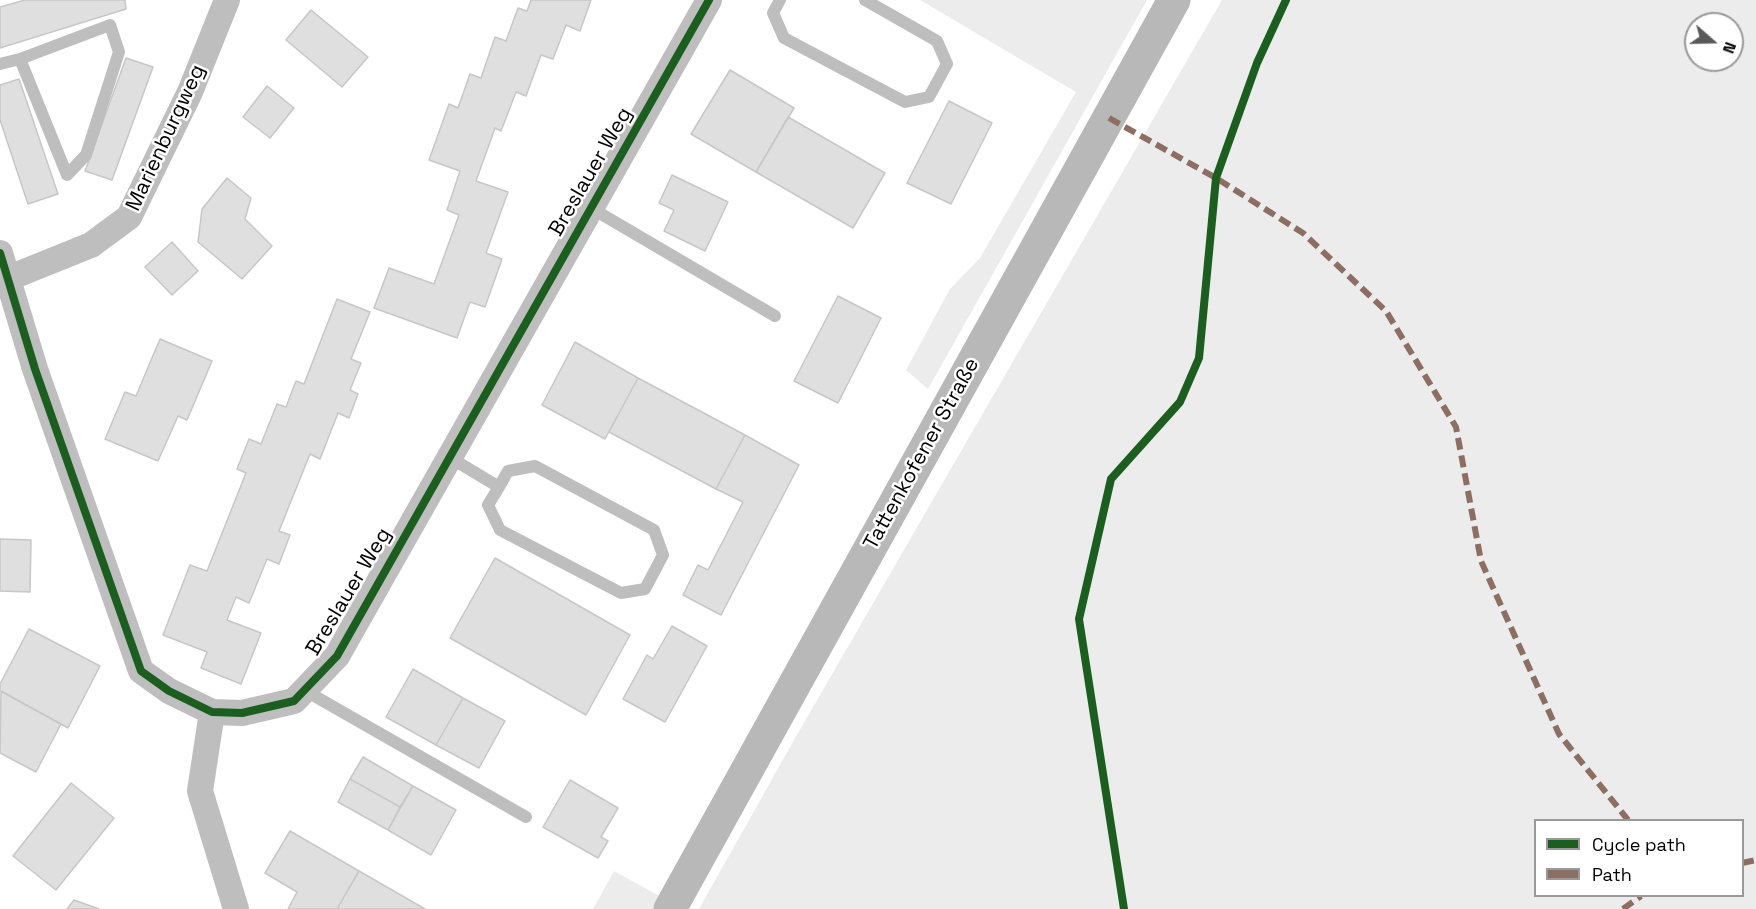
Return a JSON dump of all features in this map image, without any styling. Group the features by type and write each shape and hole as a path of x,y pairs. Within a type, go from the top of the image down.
{"main road":[{"name":"Tattenkofener Straße","path":"670,909 1174,0"}],"street":[{"name":"Marienburgweg","path":"9,278 91,245 129,217 190,92 226,0"},
{"name":"Breslauer Weg","path":"0,253 35,369 141,671 169,691 212,712 242,713 294,701 337,656 709,0"},
{"path":"212,712 200,791 236,909"}],"lane":[{"path":"780,0 773,13 784,38 905,102 928,97 947,64 937,40 865,0"},
{"path":"0,64 20,59 110,25 119,52 86,155 67,175 20,59"},
{"path":"591,208 775,315"},
{"path":"449,458 499,487"},
{"path":"535,466 654,530 663,555 645,589 621,593 500,530 488,505 499,487 508,471 535,466"},
{"path":"304,690 526,818"}],"shaded area":[{"path":"920,0 1147,0 928,389 906,370 950,289 980,258 1076,92"},
{"path":"1222,0 1756,0 1756,909 699,909 794,740"},
{"path":"614,871 683,909 593,909"}],"building":[{"path":"25,0 125,0 126,9 0,48 0,7"},
{"path":"531,0 591,0 580,31 566,25 553,59 541,55 526,96 516,92 501,131 495,128 476,181 508,192 486,253 502,259 485,307 470,302 457,338 374,308 389,268 434,284 459,215 447,210 460,171 429,160 449,104 458,108 470,74 481,78 495,37 506,41 518,8 527,11"},
{"path":"311,10 368,57 342,87 286,40"},
{"path":"126,58 153,67 112,180 85,171"},
{"path":"730,70 794,108 756,172 691,134"},
{"path":"19,79 58,194 28,204 0,120 0,85"},
{"path":"267,86 294,108 270,138 243,117"},
{"path":"949,101 992,123 951,204 907,183"},
{"path":"788,117 885,173 853,228 756,172"},
{"path":"672,175 728,202 705,251 664,231 674,210 659,203"},
{"path":"227,178 251,198 245,219 272,246 242,279 198,242 202,209"},
{"path":"172,242 198,271 172,295 145,267"},
{"path":"838,296 881,318 838,403 794,381"},
{"path":"337,299 370,312 351,359 361,363 350,390 358,394 349,418 338,413 320,459 310,454 279,531 290,535 279,564 267,559 249,603 236,597 227,620 261,633 241,684 201,668 207,652 163,635 190,565 207,571 246,473 237,469 249,439 261,444 277,404 286,407 296,381 304,384"},
{"path":"160,339 212,361 187,420 178,416 158,461 105,439 125,392 136,396"},
{"path":"575,342 638,378 605,439 542,405"},
{"path":"638,378 745,435 716,489 609,432"},
{"path":"745,435 799,465 721,615 683,595 698,565 708,570 743,502 716,489"},
{"path":"0,539 31,540 30,592 0,591"},
{"path":"495,558 630,635 586,715 450,638"},
{"path":"672,626 707,646 665,722 623,699 647,655 653,659"},
{"path":"29,629 100,666 68,728 0,691 0,684"},
{"path":"413,669 463,698 436,745 386,717"},
{"path":"1,691 61,724 36,772 0,753"},
{"path":"463,698 505,721 479,768 436,745"},
{"path":"363,757 413,786 400,807 350,779"},
{"path":"350,779 400,807 388,830 338,802"},
{"path":"570,780 618,808 601,837 608,841 598,858 543,827"},
{"path":"71,783 114,818 56,890 13,856"},
{"path":"413,786 456,810 431,855 388,830"},
{"path":"290,831 359,871 337,909 288,909 297,892 265,873"},
{"path":"359,871 425,909 337,909"},
{"path":"74,900 99,909 67,909"}],"marked path":[{"path":"1109,118 1216,178 1303,233 1386,311 1456,427 1481,561 1559,734 1627,819"},
{"path":"1744,863 1756,860"},
{"path":"1623,909 1640,897"}],"cycle path":[{"path":"0,253 35,369 141,671 169,691 212,712 242,713 294,701 337,656 709,0"},
{"path":"1124,909 1079,619 1111,479 1180,402 1199,358 1216,178 1257,63 1286,0"}]}
